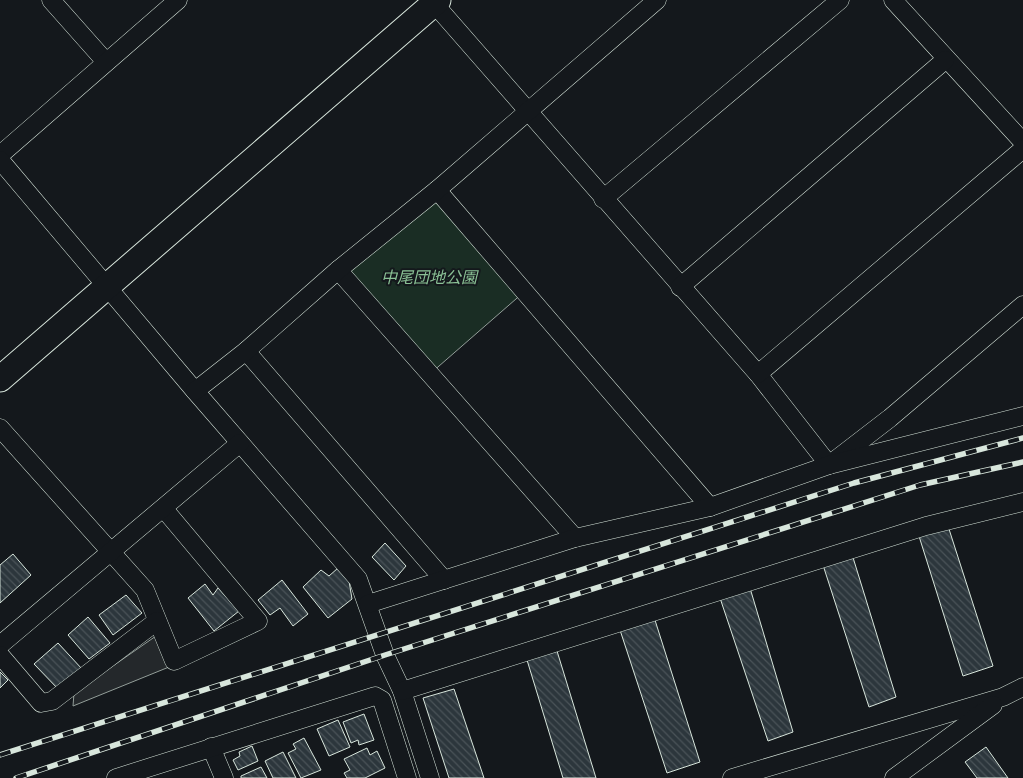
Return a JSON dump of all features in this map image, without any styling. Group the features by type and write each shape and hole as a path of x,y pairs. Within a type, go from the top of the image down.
{"street":[{"path":"51,0 106,62"},
{"path":"0,155 178,0"},
{"path":"195,391 246,351 338,270 437,190 657,0"},
{"path":"603,199 840,0"},
{"path":"893,0 945,60 1023,142"},
{"path":"0,379 435,1 603,199 758,374 829,465"},
{"path":"680,286 945,60"},
{"path":"758,374 1023,149"},
{"path":"0,160 358,580 385,655 402,691 430,778"},
{"path":"437,190 710,507"},
{"path":"338,270 575,538"},
{"path":"829,465 890,418 1023,305"},
{"path":"246,351 444,580"},
{"path":"368,604 575,538 710,507 829,465 1023,416"},
{"path":"890,418 887,436 894,450"},
{"path":"0,428 145,590 174,661 258,621 164,509"},
{"path":"0,645 164,509 240,443"},
{"path":"402,691 926,526 1023,502"},
{"path":"0,655 41,703 52,701 157,621"},
{"path":"732,778 1003,697 1023,687"},
{"path":"116,778 375,696 382,700 407,778"},
{"path":"894,778 1003,697"},
{"path":"211,747 224,778"}],"green space":[{"name":"中尾団地公園","path":"437,190 524,292 431,373 338,270"}],"shaded area":[{"path":"156,636 169,667 73,706 74,693"}],"building":[{"path":"948,526 993,666 963,676 918,533"},
{"path":"385,543 406,566 394,580 372,557"},
{"path":"851,551 896,697 869,707 822,562"},
{"path":"13,554 31,575 0,603 0,565"},
{"path":"338,568 349,581 352,599 328,618 303,587 321,570 329,576"},
{"path":"282,580 308,614 293,626 280,608 270,615 258,600"},
{"path":"205,584 213,595 218,588 239,611 214,631 188,598"},
{"path":"750,588 793,732 768,741 720,598"},
{"path":"126,595 142,613 113,635 99,615"},
{"path":"88,617 110,643 89,659 68,635"},
{"path":"654,617 700,762 667,773 620,630"},
{"path":"58,643 82,669 60,691 34,664"},
{"path":"557,651 596,778 563,778 527,660"},
{"path":"0,672 8,680 0,688"},
{"path":"454,689 484,778 449,778 423,698"},
{"path":"364,714 374,740 359,745 358,740 351,743 343,722"},
{"path":"338,720 350,747 329,756 317,729"},
{"path":"304,738 321,770 301,778 288,753 296,749 293,744"},
{"path":"252,746 258,761 238,770 233,760 240,756 239,752"},
{"path":"986,747 1008,778 977,778 965,762"},
{"path":"367,748 370,755 377,751 385,768 365,778 347,778 344,773 350,770 344,759"},
{"path":"283,752 296,778 273,778 265,761"},
{"path":"261,767 267,778 241,778 241,776"}],"railway":[{"path":"0,755 854,483 1023,438"},
{"path":"16,778 385,655 920,485 1023,462"}]}
